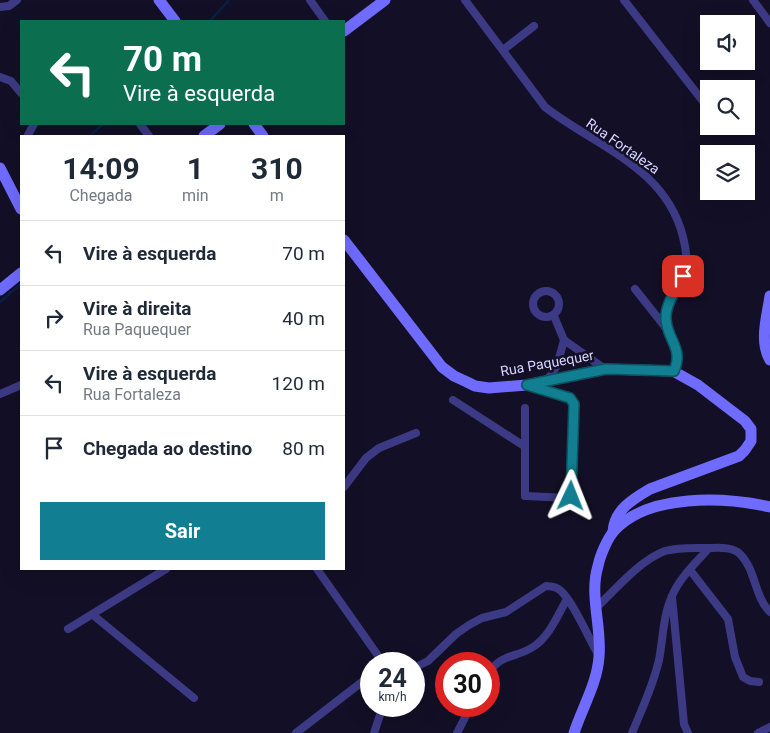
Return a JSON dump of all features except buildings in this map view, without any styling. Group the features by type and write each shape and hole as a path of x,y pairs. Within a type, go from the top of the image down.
{"street":[{"path":"0,7 9,6 17,0"},
{"path":"160,0 174,20"},
{"path":"310,0 324,20"},
{"path":"345,30 384,0"},
{"name":"Rua Fortaleza","path":"466,0 545,107 646,175 662,191 673,209 680,227 686,261 683,276 667,309 666,320 678,358 674,371"},
{"path":"624,0 700,97"},
{"path":"753,0 770,23"},
{"path":"503,50 534,26"},
{"path":"0,77 10,81 20,92"},
{"path":"28,135 33,125"},
{"path":"205,135 219,125"},
{"path":"255,125 263,135"},
{"path":"0,168 20,207"},
{"name":"Rua Paquequer","path":"345,241 442,367 454,376 475,386 489,388 527,385 606,369 674,371"},
{"path":"0,290 20,273"},
{"path":"635,289 669,332"},
{"path":"770,296 764,339 764,346 770,360"},
{"path":"554,316 564,340 606,369"},
{"path":"547,380 557,366 564,340"},
{"path":"574,733 595,678 599,657 595,584 598,565 613,532 618,514 636,497 650,489 739,456 751,441 751,429 745,421 698,385 674,371"},
{"path":"0,394 20,385"},
{"path":"525,408 525,496 570,498 574,404 570,398 527,385"},
{"path":"453,400 524,446"},
{"path":"345,486 366,458 379,448 416,433"},
{"path":"613,532 637,515 653,507 716,500 770,507"},
{"path":"597,608 645,562 656,555 665,551 682,548 724,548 739,552 749,569 761,600 770,612"},
{"path":"632,733 653,684 667,608 672,595 681,579 709,548"},
{"path":"68,629 164,570"},
{"path":"318,570 376,652"},
{"path":"690,570 728,619 735,657 743,677 750,681 759,682"},
{"path":"425,662 469,625 482,618 506,612 546,586 554,586 567,599 599,657"},
{"path":"672,595 684,724 688,733"},
{"path":"500,661 504,657 527,651 541,642 567,599"},
{"path":"93,615 194,698"},
{"path":"296,733 360,684"},
{"path":"374,733 379,717"},
{"path":"457,733 465,717"},
{"path":"758,733 770,727"}],"waterway":[{"path":"211,20 229,0"},
{"path":"91,135 102,125"},
{"path":"0,302 20,285"}],"route":[{"path":"571,496 573,400 527,385 606,369 674,371 678,358 677,350 669,332 666,315 683,276"}]}
